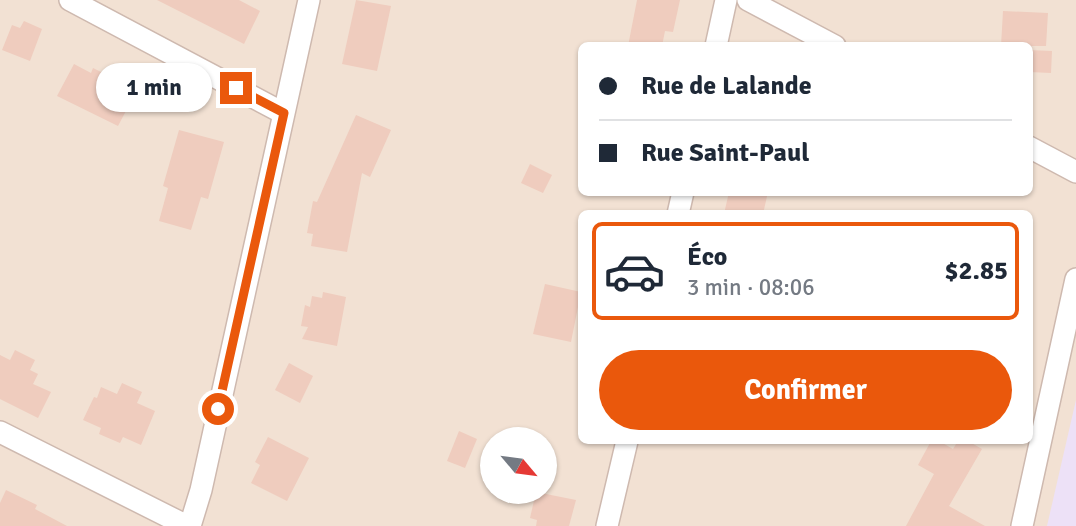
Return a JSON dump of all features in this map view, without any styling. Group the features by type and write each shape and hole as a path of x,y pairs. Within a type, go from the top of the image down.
{"street":[{"path":"70,0 284,113"},
{"path":"0,432 188,526 201,490 309,0"},
{"path":"717,42 726,0"},
{"path":"748,0 827,42"},
{"path":"1033,149 1076,172"},
{"path":"1022,526 1076,279"},
{"path":"607,526 625,444"}],"shaded area":[{"path":"0,0 1076,0 1076,526 0,526"},
{"path":"1076,400 1076,526 1047,526"}],"building":[{"path":"157,0 239,0 260,11 244,44"},
{"path":"356,0 391,6 377,71 342,64"},
{"path":"637,0 680,0 673,32 665,31 663,42 629,42"},
{"path":"1003,11 1048,13 1046,46 1033,46 1033,42 1001,42"},
{"path":"24,21 42,29 30,61 2,50 12,25 20,28"},
{"path":"1033,50 1052,51 1051,73 1033,72"},
{"path":"74,64 91,73 93,68 137,90 118,126 57,96"},
{"path":"356,115 391,130 370,177 362,173 347,252 311,246 313,234 307,233 313,201 317,202"},
{"path":"179,130 224,142 208,199 201,197 191,230 159,221 168,188 163,186"},
{"path":"530,164 552,175 543,193 521,183"},
{"path":"728,196 767,196 764,210 725,210"},
{"path":"545,284 578,291 578,307 571,342 533,334"},
{"path":"323,292 346,297 337,346 302,339 308,327 301,326 305,305 310,307 312,296 322,298"},
{"path":"15,350 35,360 30,370 38,374 33,384 51,392 38,418 0,399 0,355 10,360"},
{"path":"289,363 313,376 300,403 275,390"},
{"path":"122,383 142,392 137,403 155,411 141,445 123,437 120,443 99,434 101,428 83,420 101,387 117,394"},
{"path":"459,431 477,439 465,468 447,461"},
{"path":"268,437 309,458 287,501 251,483 260,465 255,462"},
{"path":"929,444 944,444 953,449 956,444 973,444 982,449 949,506 985,526 906,526 934,474 918,465"},
{"path":"6,490 37,505 35,509 67,526 0,526 0,503"},
{"path":"557,496 576,500 569,526 536,526 537,520 530,518 533,504 557,504"}],"route":[{"path":"218,409 284,113 236,88"}]}
